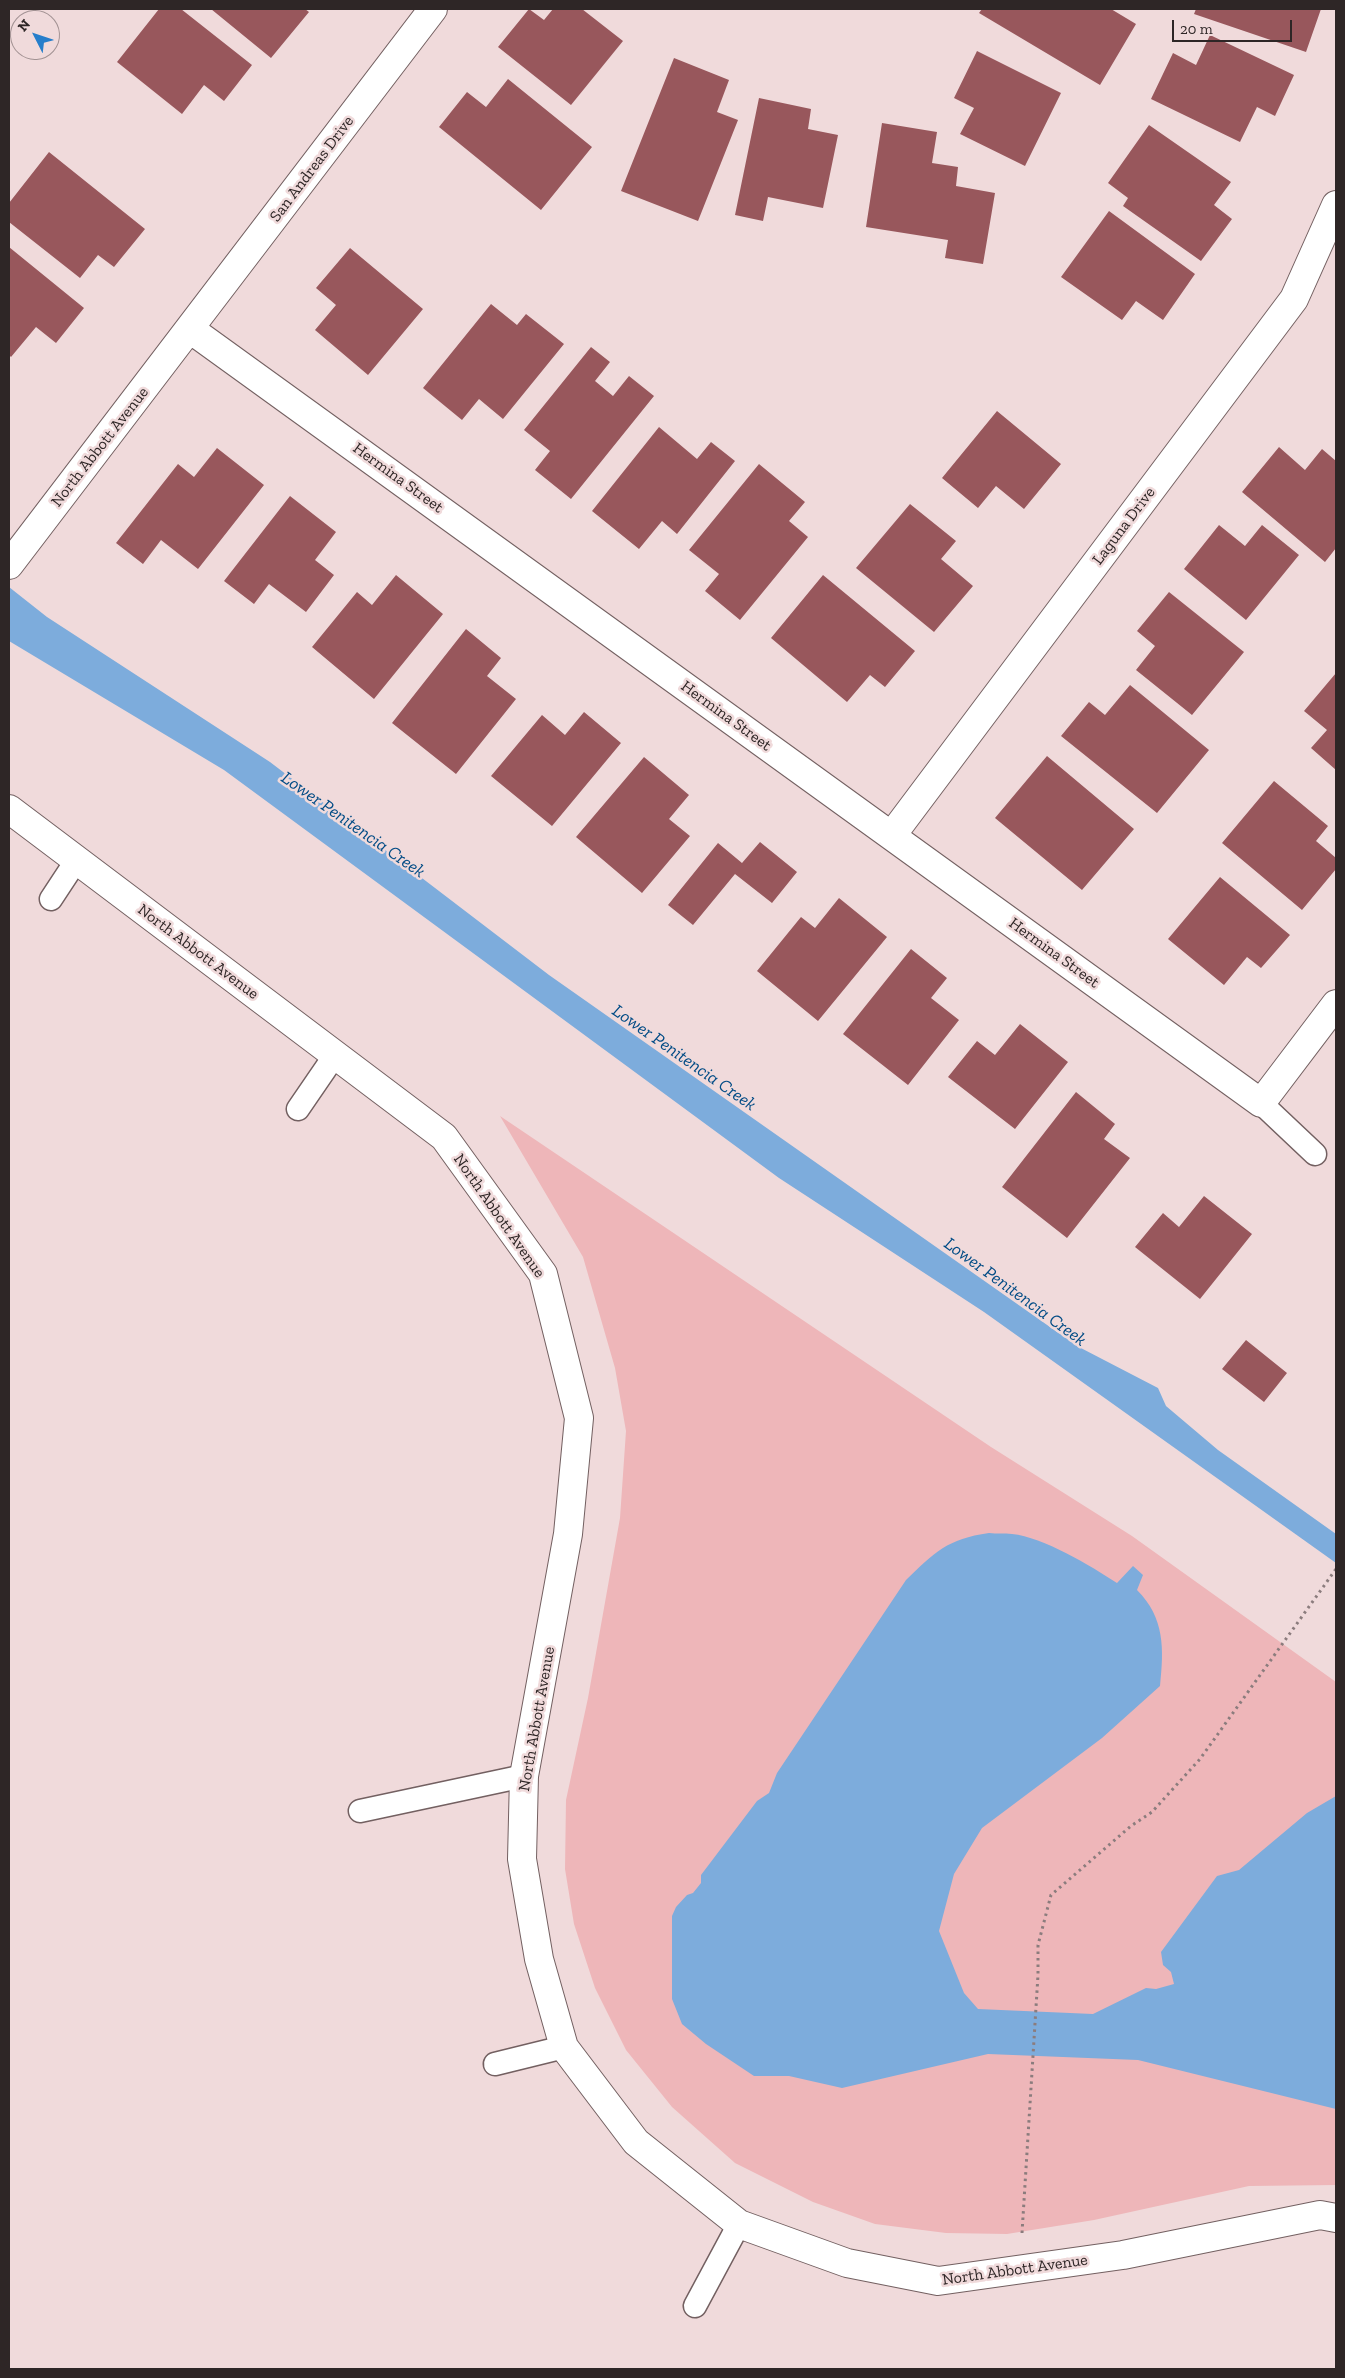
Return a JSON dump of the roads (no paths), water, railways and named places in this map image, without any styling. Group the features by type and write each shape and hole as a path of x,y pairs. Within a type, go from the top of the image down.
{"street":[{"name":"San Andreas Drive","path":"190,328 433,9"},
{"name":"Laguna Drive","path":"892,835 1294,299 1336,205"},
{"name":"North Abbott Avenue","path":"10,564 190,328"},
{"name":"Hermina Street","path":"190,328 1261,1103"},
{"name":"North Abbott Avenue","path":"9,809 444,1137 543,1274 579,1418 568,1534 524,1776 522,1859 539,1959 564,2047 636,2142 739,2224 847,2263 938,2281 1123,2255 1320,2215 1336,2218"},
{"path":"1261,1103 1336,1004"}],"lane":[{"path":"51,899 76,860"},
{"path":"298,1109 335,1055"},
{"path":"1261,1103 1315,1154"},
{"path":"360,1811 524,1776"},
{"path":"495,2064 564,2047"},
{"path":"695,2306 739,2224"}],"water":[{"path":"9,587 47,617 270,762 549,975 1077,1346 1158,1388 1166,1406 1218,1450 1336,1534 1336,1563 984,1312 779,1178 224,770 9,641"},
{"path":"989,1533 1024,1536 1052,1546 1117,1583 1133,1566 1143,1575 1137,1590 1153,1612 1158,1623 1162,1659 1160,1686 1102,1738 982,1828 954,1874 939,1931 964,1993 978,2009 1093,2014 1146,1988 1156,1989 1174,1984 1171,1972 1163,1965 1161,1952 1217,1876 1239,1870 1307,1813 1336,1796 1336,2109 1138,2060 988,2054 842,2088 789,2076 754,2076 706,2044 682,2024 672,1999 672,1916 676,1907 687,1895 693,1893 701,1883 701,1875 757,1801 769,1793 777,1773 906,1580 943,1548 962,1539"}],"water label":[{"name":"Lower Penitencia Creek","path":"353,825"},
{"name":"Lower Penitencia Creek","path":"684,1058"},
{"name":"Lower Penitencia Creek","path":"1015,1292"}]}
